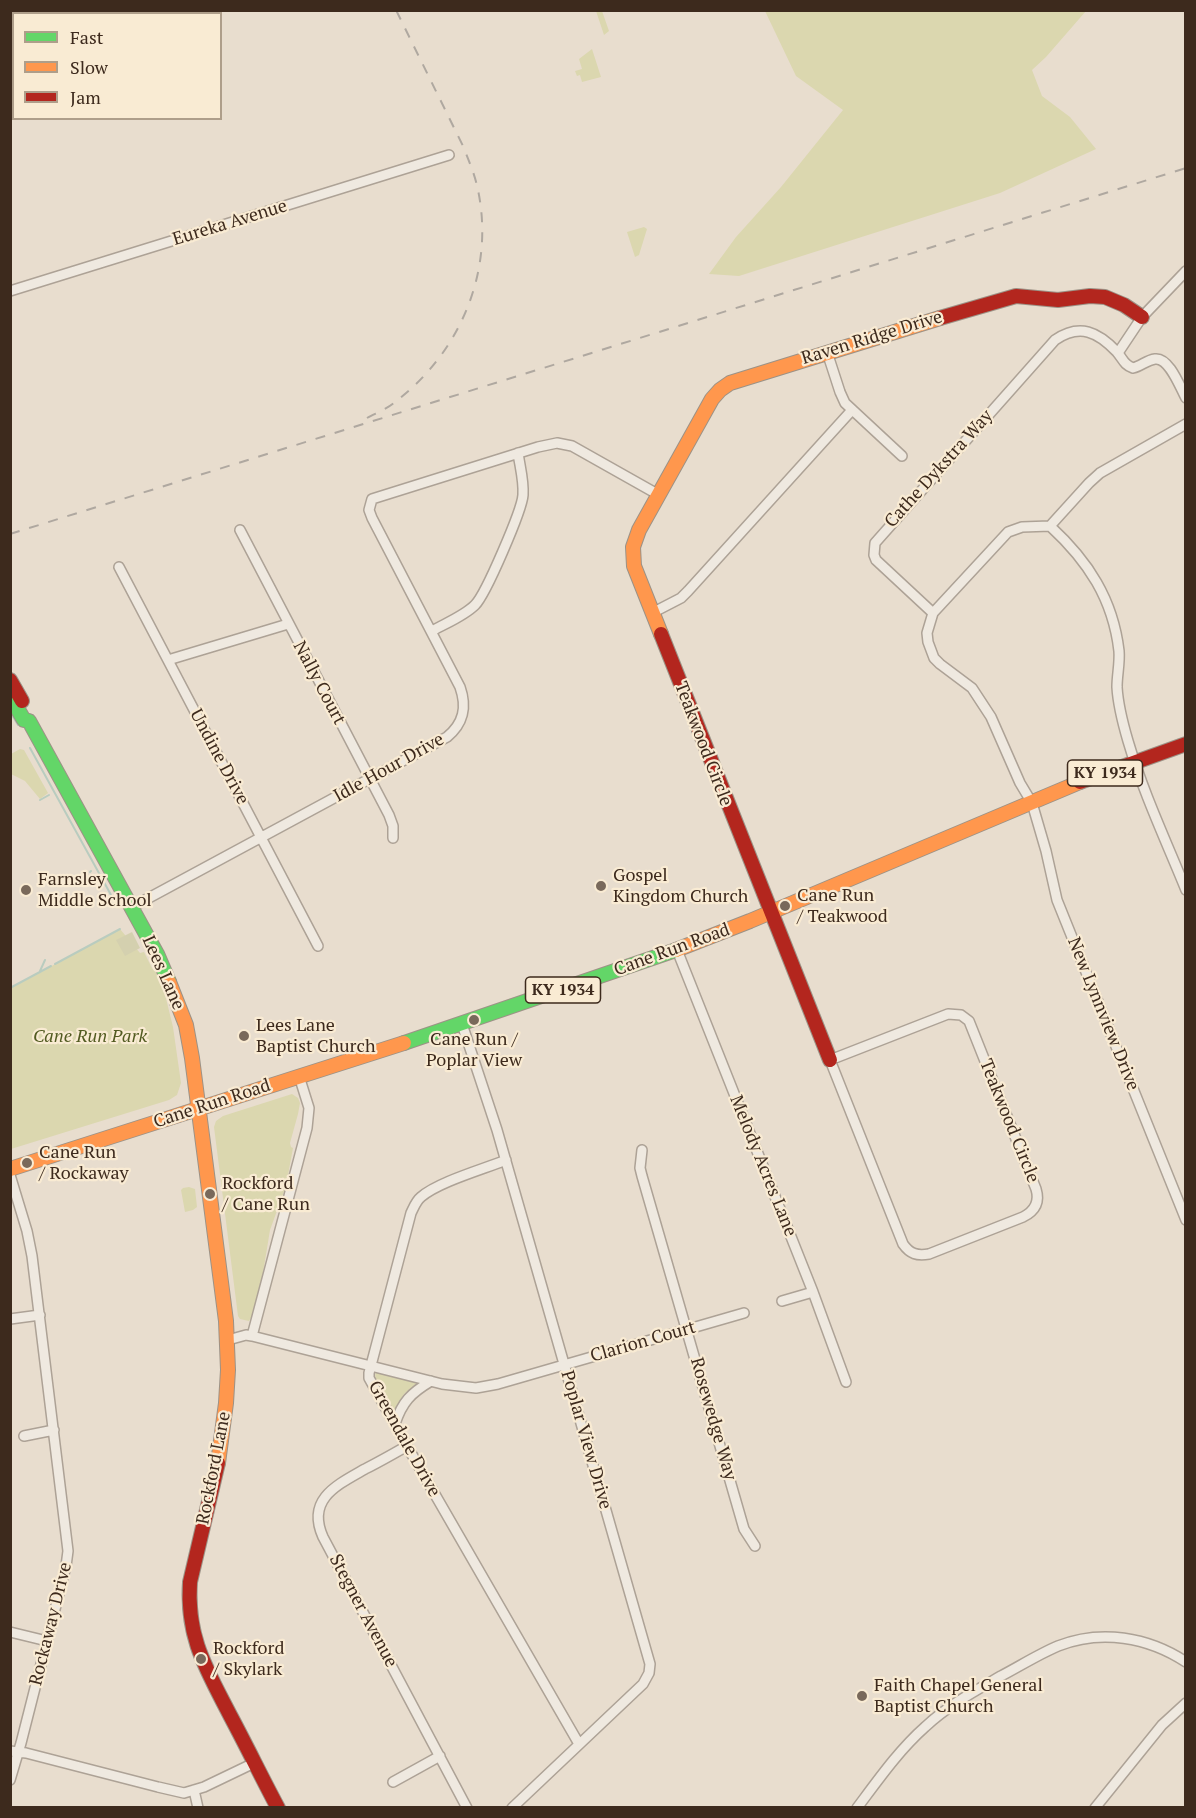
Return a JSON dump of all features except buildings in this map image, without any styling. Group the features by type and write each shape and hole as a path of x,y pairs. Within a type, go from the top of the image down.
{"main road":[{"name":"Raven Ridge Drive","path":"659,495 712,399 722,388 735,381 1011,296 1026,295 1052,300 1092,296 1111,298 1142,317"},
{"name":"Teakwood Circle","path":"659,495 639,530 632,554 634,567 830,1060"},
{"name":"Lees Lane","path":"10,680 31,717 29,721 164,968 186,1025 198,1108"},
{"name":"Lees Lane","path":"10,696 24,720 29,721"},
{"name":"Cane Run Road","path":"10,1169 462,1024 677,950 1088,779 1185,744"},
{"name":"Rockford Lane","path":"198,1108 228,1340 228,1379 223,1434 190,1582 189,1618 192,1635 201,1659 278,1808"}],"street":[{"name":"Eureka Avenue","path":"10,291 449,155"},
{"path":"1118,353 1142,317 1185,271"},
{"name":"Cathe Dykstra Way","path":"933,612 876,560 873,549 878,538 1055,340 1070,331 1079,330 1102,339 1118,353 1125,364 1133,368 1154,359 1163,360 1170,368 1185,398"},
{"path":"827,352 845,403 902,456"},
{"path":"652,613 681,598 688,591 852,410"},
{"path":"933,612 1008,532 1022,527 1050,526 1100,473 1185,424"},
{"path":"432,631 475,604 488,585 522,500 522,478 518,453 557,442 566,444 659,495"},
{"name":"Idle Hour Drive","path":"132,907 447,737 454,731 461,720 465,703 460,687 372,518 369,510 370,504 372,499 378,496 518,453"},
{"path":"1050,526 1082,559 1095,577 1106,599 1114,624 1119,653 1117,689 1120,711 1135,761 1185,890"},
{"name":"Nally Court","path":"240,531 389,815 393,826 393,838"},
{"name":"Undine Drive","path":"119,567 318,946"},
{"name":"New Lynnview Drive","path":"933,612 927,633 930,650 940,664 972,688 991,717 1020,783 1032,803 1057,900 1185,1221"},
{"path":"168,660 288,624"},
{"name":"Melody Acres Lane","path":"677,950 846,1382"},
{"name":"Teakwood Circle","path":"948,1014 964,1016 969,1021 977,1040 1036,1189 1038,1201 1033,1211 929,1254 911,1252 903,1244 830,1060 948,1014"},
{"name":"Poplar View Drive","path":"462,1024 506,1160 650,1664 649,1673 643,1684 512,1808"},
{"path":"252,1336 307,1128 309,1108 299,1076"},
{"name":"Rosewedge Way","path":"642,1150 640,1168 642,1176 744,1529 755,1546"},
{"name":"Greendale Drive","path":"506,1160 439,1186 416,1202 411,1213 369,1378 579,1744"},
{"name":"Rockaway Drive","path":"10,1175 27,1231 40,1315 68,1551 47,1641 14,1752 10,1780"},
{"path":"782,1301 813,1293"},
{"name":"Clarion Court","path":"228,1340 246,1335 252,1336 431,1381 468,1388 488,1387 744,1313"},
{"path":"10,1319 40,1315"},
{"path":"394,1424 407,1398 431,1381"},
{"path":"24,1436 54,1431"},
{"name":"Stegner Avenue","path":"407,1446 330,1491 319,1509 318,1521 323,1537 467,1808"},
{"path":"10,1632 47,1641"},
{"path":"857,1808 912,1740 941,1713 988,1683 1058,1646 1094,1638 1125,1638 1164,1649 1185,1662"},
{"path":"1095,1808 1162,1725 1185,1703"},
{"path":"14,1752 184,1793 204,1787 254,1763"},
{"path":"393,1782 440,1756"},
{"path":"194,1790 198,1808"}],"green space":[{"path":"596,11 602,11 609,31 604,35"},
{"path":"765,11 1086,11 1032,70 1042,96 1070,117 1096,149 1000,193 739,276 709,274 736,237 781,187 843,110 796,76"},
{"path":"592,49 601,77 582,82 580,75 577,76 575,71 582,69 579,59"},
{"path":"644,227 647,229 639,255 635,257 627,232"},
{"path":"20,749 24,750 48,793 40,799 25,781 11,774 11,754"},
{"name":"Cane Run Park","path":"120,929 140,953 144,952 152,968 161,978 173,1027 181,1083 177,1095 169,1100 11,1149 11,988"},
{"path":"292,1094 298,1098 300,1103 290,1143 293,1148 286,1186 270,1230 262,1279 249,1321 240,1319 238,1316 214,1127 216,1121 223,1116"},
{"path":"189,1187 195,1189 197,1207 185,1212 181,1190"},
{"path":"376,1371 417,1383 404,1394 393,1412 378,1387"}],"shaded area":[{"path":"132,932 140,948 125,956 116,940"}],"waterway":[{"path":"10,712 18,725"},
{"path":"30,748 116,904"},
{"path":"40,800 49,795"},
{"path":"55,964 120,929"},
{"path":"40,971 45,960"},
{"path":"10,988 51,966"}],"railway":[{"path":"367,418 395,402 438,360 467,308 476,280 481,250 482,220 472,168 396,10"},
{"path":"10,534 1186,168"}],"traffic: fast":[{"path":"10,696 24,720 29,721 157,954 169,982"},
{"path":"404,1043 676,950"}],"traffic: slow":[{"path":"661,634 634,566 633,547 639,530 712,399 730,383 940,318"},
{"path":"676,950 1080,782"},
{"path":"169,982 186,1025 192,1058 226,1321 228,1370 218,1463"},
{"path":"10,1169 404,1043"}],"traffic: jam":[{"path":"940,318 1016,296 1058,300 1090,296 1105,297 1124,305 1142,317"},
{"path":"661,634 830,1060"},
{"path":"10,680 22,701"},
{"path":"1080,782 1186,744"},
{"path":"218,1463 190,1582 191,1620 206,1668 278,1808"}],"place":[{"name":"Gospel Kingdom Church","path":"601,886"},
{"name":"Farnsley Middle School","path":"26,890"},
{"name":"Cane Run / Teakwood","path":"785,906"},
{"name":"Cane Run / Poplar View","path":"474,1020"},
{"name":"Lees Lane Baptist Church","path":"244,1036"},
{"name":"Cane Run / Rockaway","path":"27,1163"},
{"name":"Rockford / Cane Run","path":"210,1194"},
{"name":"Rockford / Skylark","path":"201,1659"},
{"name":"Faith Chapel General Baptist Church","path":"862,1696"}]}
